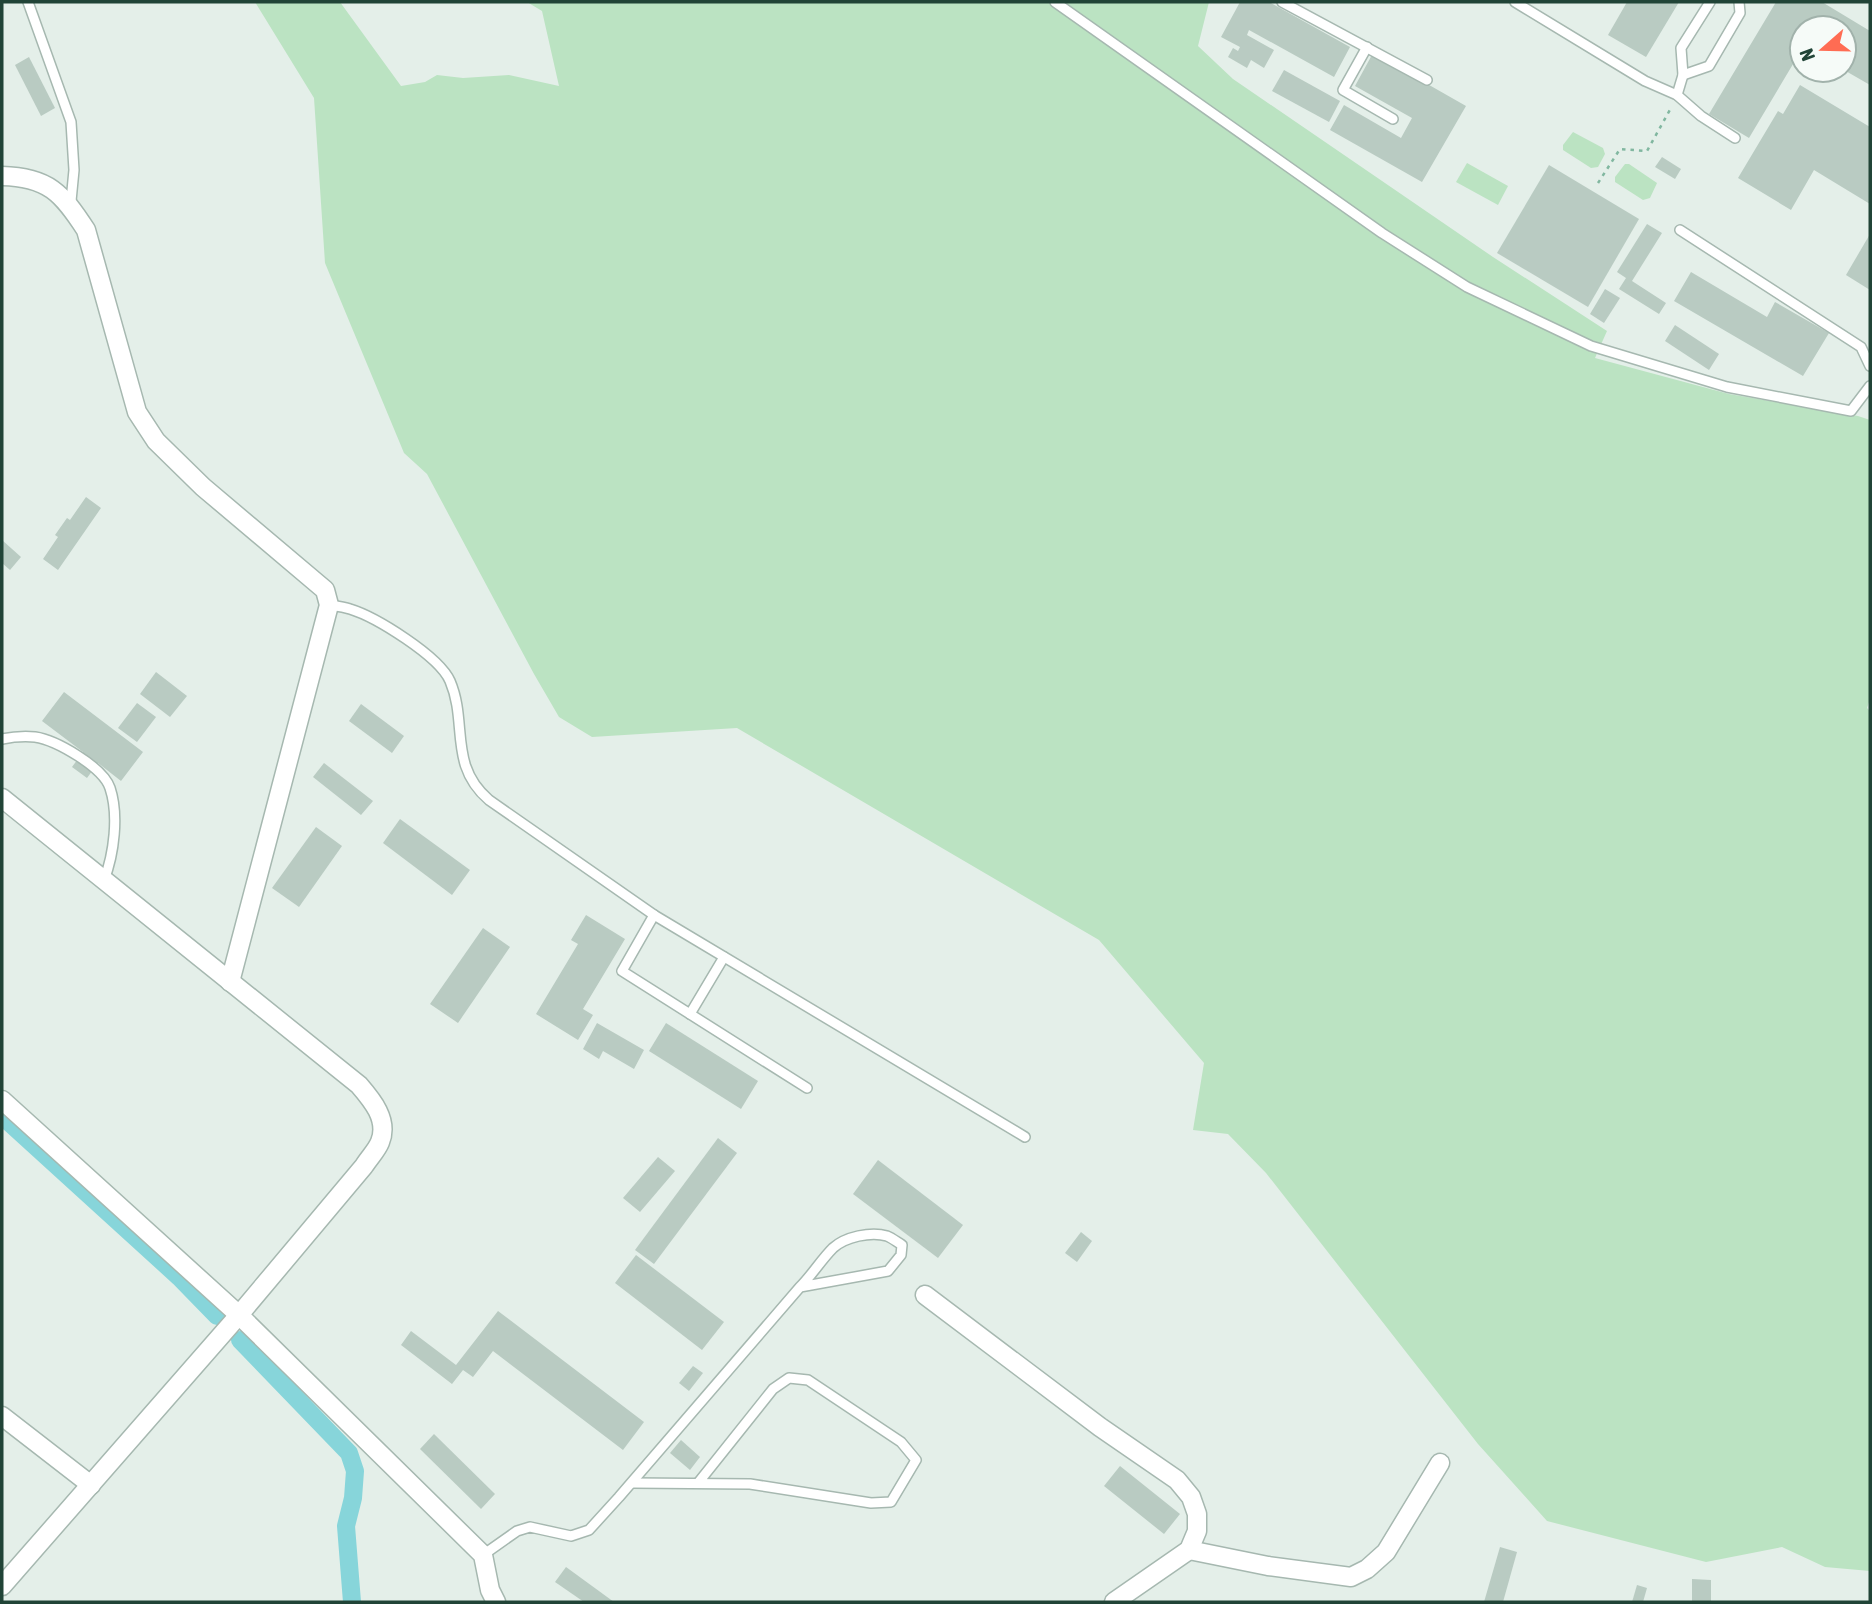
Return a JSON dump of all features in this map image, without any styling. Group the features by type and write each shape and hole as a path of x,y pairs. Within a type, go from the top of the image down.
{"street":[{"path":"2,176 36,180 54,189 69,204 86,230 137,412 156,441 204,487 324,590 329,605 230,982"},
{"path":"2,798 359,1085 375,1104 382,1121 381,1140 364,1166 239,1315 2,1586"},
{"path":"2,1100 239,1315 483,1555 490,1590 496,1602"},
{"path":"925,1294 1100,1427 1177,1480 1191,1497 1197,1514 1196,1531 1189,1550 1114,1602"},
{"path":"2,1416 91,1485"},
{"path":"1189,1550 1268,1566 1352,1577 1367,1569 1386,1552 1440,1463"}],"lane":[{"path":"28,2 71,122 74,170 71,201"},
{"path":"1055,2 1382,233 1467,287 1591,346 1727,387 1851,411 1870,386"},
{"path":"1282,2 1427,80"},
{"path":"1515,2 1645,81 1677,95 1701,116 1735,138"},
{"path":"1677,95 1683,75 1681,48 1710,2"},
{"path":"1683,75 1709,66 1740,13 1739,2"},
{"path":"1367,47 1343,90 1393,119"},
{"path":"1680,230 1861,347 1870,366"},
{"path":"329,605 352,610 389,629 425,652 439,665 449,679 455,698 459,747 468,774 477,790 654,915 1025,1137"},
{"path":"2,739 34,737 56,743 79,757 103,777 110,788 115,833 110,864 104,880"},
{"path":"654,915 622,971 807,1088"},
{"path":"690,1014 724,957"},
{"path":"483,1555 517,1531 530,1527 571,1536 589,1530 834,1247 848,1239 865,1235 886,1236 902,1245 901,1255 888,1271 800,1287"},
{"path":"632,1483 698,1483 750,1483 871,1503 891,1502 916,1460 901,1442 808,1380 789,1378 773,1389 698,1483"}],"path":[{"path":"1598,183 1620,149 1647,151 1677,95"}],"green space":[{"path":"255,2 340,2 401,86 425,82 437,75 463,78 509,75 559,86 542,11 527,2 1209,2 1198,46 1233,79 1493,257 1607,331 1595,358 1729,394 1870,420 1870,699 1867,708 1870,711 1870,1571 1825,1567 1782,1547 1706,1562 1547,1521 1478,1444 1266,1173 1228,1134 1193,1130 1204,1063 1099,940 737,728 592,737 559,717 427,474 404,453 325,263 314,98"},
{"path":"1573,132 1603,148 1605,154 1598,167 1591,168 1563,150 1563,145"},
{"path":"1467,163 1508,186 1498,205 1456,182"},
{"path":"1625,164 1657,183 1650,198 1643,200 1615,182 1615,177"}],"building":[{"path":"1240,2 1269,2 1350,47 1334,77 1249,30 1247,35 1274,50 1264,68 1251,60 1247,68 1228,57 1233,48 1238,51 1240,47 1221,37"},
{"path":"1627,2 1679,2 1646,57 1608,35"},
{"path":"1776,2 1822,2 1842,14 1788,14 1788,73 1749,138 1709,114"},
{"path":"1858,24 1870,31 1870,85 1858,78"},
{"path":"1373,53 1466,106 1422,182 1330,130 1344,105 1401,138 1412,118 1355,86"},
{"path":"29,57 55,108 41,116 15,65"},
{"path":"1284,70 1340,101 1329,122 1272,91"},
{"path":"1800,85 1870,127 1870,204 1814,170 1791,210 1738,178 1778,111 1783,114"},
{"path":"1662,157 1681,169 1675,179 1655,167"},
{"path":"1549,165 1639,219 1588,307 1497,253"},
{"path":"1647,224 1662,233 1632,281 1666,303 1659,314 1619,289 1626,278 1617,272"},
{"path":"1870,234 1870,290 1846,275"},
{"path":"1691,272 1767,317 1775,302 1829,333 1803,376 1674,301"},
{"path":"1605,289 1620,298 1604,323 1590,314"},
{"path":"1675,325 1719,354 1709,370 1665,341"},
{"path":"86,497 101,508 58,570 43,559 58,537 55,535 67,518 70,520"},
{"path":"2,540 21,557 10,570 2,563"},
{"path":"156,672 187,696 170,717 140,694"},
{"path":"64,692 143,752 121,781 98,763 87,778 72,767 83,752 42,721"},
{"path":"137,703 156,717 137,742 118,728"},
{"path":"361,704 404,736 392,753 349,721"},
{"path":"324,763 373,801 361,815 313,777"},
{"path":"400,819 470,870 452,895 383,843"},
{"path":"316,827 342,846 299,907 272,888"},
{"path":"586,915 625,939 583,1009 593,1015 578,1040 536,1014 578,944 571,940"},
{"path":"483,928 510,947 458,1023 430,1004"},
{"path":"597,1023 644,1050 634,1069 603,1051 599,1059 583,1049"},
{"path":"666,1023 758,1081 741,1109 649,1051"},
{"path":"718,1138 737,1153 654,1264 635,1250"},
{"path":"658,1157 675,1171 640,1212 623,1198"},
{"path":"878,1160 963,1225 938,1258 853,1194"},
{"path":"1081,1232 1092,1241 1077,1262 1065,1253"},
{"path":"636,1255 724,1322 702,1350 615,1283"},
{"path":"498,1311 644,1422 623,1450 493,1351 473,1377 463,1370 452,1384 401,1345 411,1331 456,1365"},
{"path":"693,1366 703,1373 689,1391 679,1383"},
{"path":"434,1434 495,1494 481,1509 420,1449"},
{"path":"681,1440 700,1457 690,1470 670,1453"},
{"path":"1120,1466 1180,1514 1164,1534 1104,1486"},
{"path":"1500,1547 1517,1552 1503,1602 1484,1602"},
{"path":"566,1567 614,1602 584,1602 555,1582"},
{"path":"1692,1579 1711,1580 1711,1602 1692,1602"},
{"path":"1637,1585 1647,1588 1643,1602 1632,1602"}],"waterway":[{"path":"2,1116 179,1277 217,1316"},
{"path":"240,1340 349,1453 355,1471 353,1498 346,1526 352,1602"}]}
